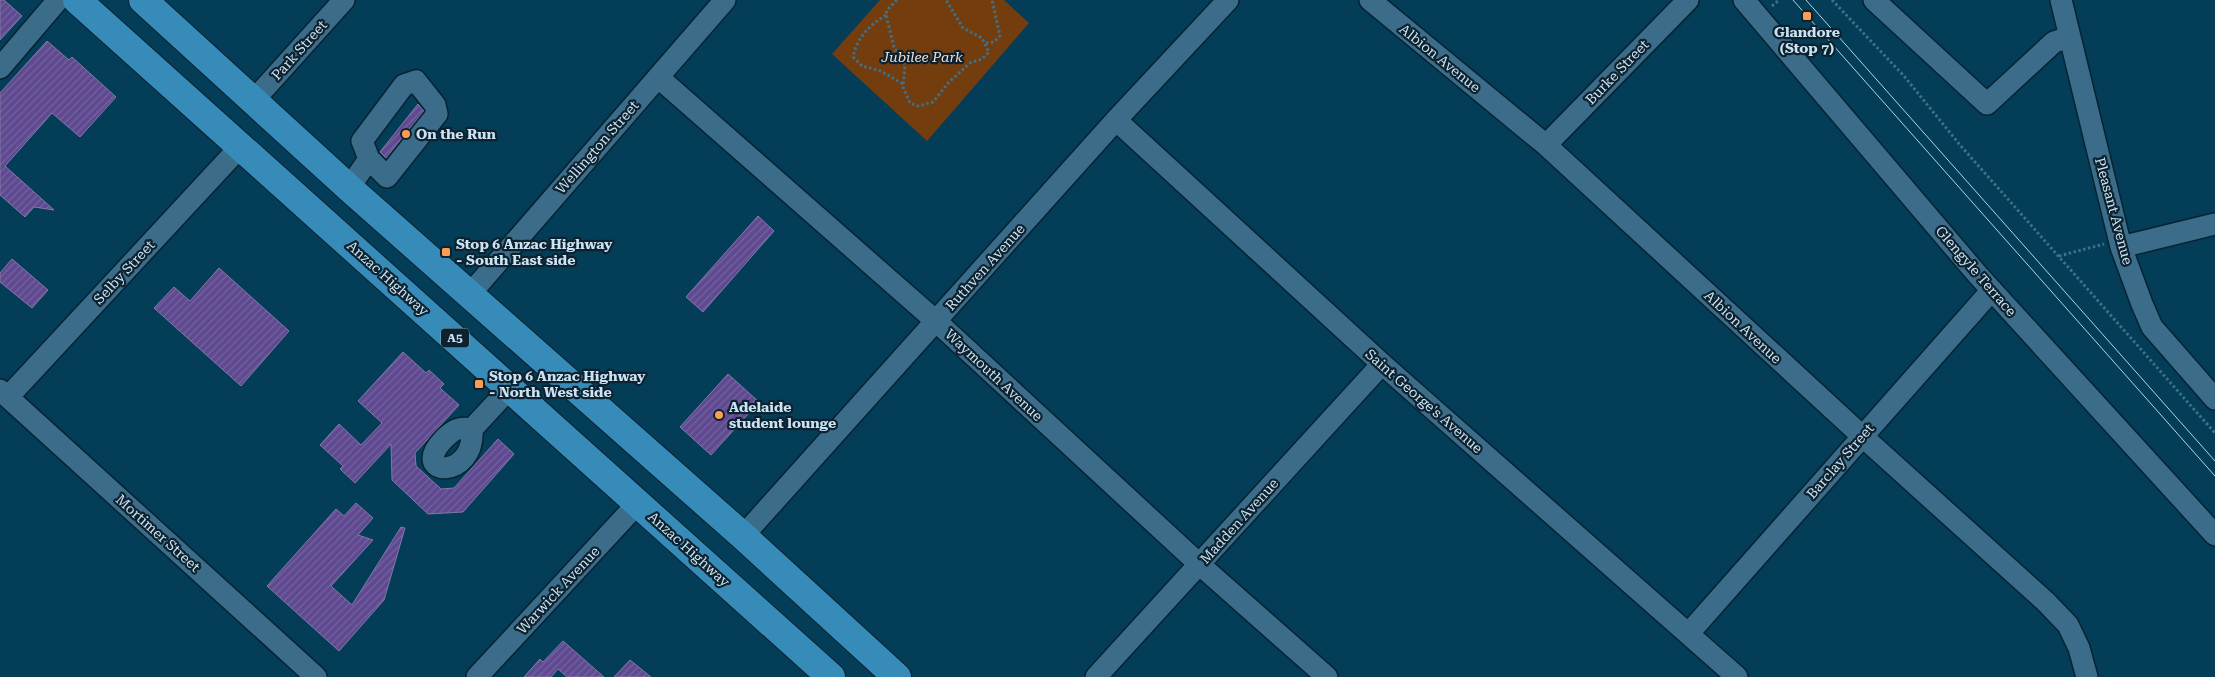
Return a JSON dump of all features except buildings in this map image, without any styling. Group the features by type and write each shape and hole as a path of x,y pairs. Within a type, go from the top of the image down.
{"highway":[{"name":"Anzac Highway","path":"77,0 511,387 831,677"},
{"path":"143,0 325,163 349,188 470,294 585,399 743,536 897,677"},
{"path":"319,216 334,214 338,205 328,184 325,163"},
{"path":"361,254 355,242 356,226 365,215 378,213"},
{"path":"559,431 585,399"}],"street":[{"path":"0,68 58,0"},
{"name":"Park Street","path":"254,100 344,0"},
{"name":"Wellington Street","path":"470,294 725,0"},
{"name":"Ruthven Avenue","path":"743,536 937,322 1116,120 1228,0"},
{"name":"Albion Avenue","path":"1370,0 1546,145 1862,436 2046,602 2068,625 2079,648 2086,677"},
{"name":"Burke Street","path":"1546,145 1688,0"},
{"name":"Glengyle Terrace","path":"1744,0 1992,290 2215,535"},
{"path":"1874,0 1987,104 2054,42 2070,37"},
{"path":"2048,0 2063,8"},
{"name":"Pleasant Avenue","path":"2063,8 2120,244 2152,327 2215,399"},
{"name":"Waymouth Avenue","path":"658,77 937,322 1199,564 1327,677"},
{"name":"Saint George's Avenue","path":"1116,120 1382,364 1737,677"},
{"name":"Selby Street","path":"4,393 240,147"},
{"path":"349,188 368,159"},
{"path":"2120,244 2215,224"},
{"name":"Barclay Street","path":"1689,634 1992,290"},
{"name":"Madden Avenue","path":"1096,677 1382,364"},
{"path":"434,472 433,457 436,447 452,431 458,428 472,429 511,387"},
{"name":"Mortimer Street","path":"4,393 316,677"},
{"name":"Warwick Avenue","path":"477,677 638,504"}],"path":[{"path":"897,0 887,10 886,15 894,47 904,65 904,94 910,103 918,106 928,104 936,99 949,82 970,63 982,59 989,52 982,38 963,28 946,0"},
{"path":"986,43 994,42 1000,36 992,0"},
{"path":"1832,0 1904,76 1960,145 2215,433"},
{"path":"886,15 870,25 855,46 853,57 862,66 881,71 903,84"},
{"path":"2059,256 2120,244"}],"green space":[{"name":"Jubilee Park","path":"880,0 1004,0 1029,23 927,141 832,54"}],"tram line":[{"path":"1793,0 2215,476"},
{"path":"1806,0 2215,461"}],"place":[{"name":"Glandore (Stop 7)","path":"1807,16"},
{"name":"On the Run","path":"406,134"},
{"name":"Stop 6 Anzac Highway - South East side","path":"446,252"},
{"name":"Stop 6 Anzac Highway - North West side","path":"479,384"},
{"name":"Adelaide student lounge","path":"719,415"}]}
